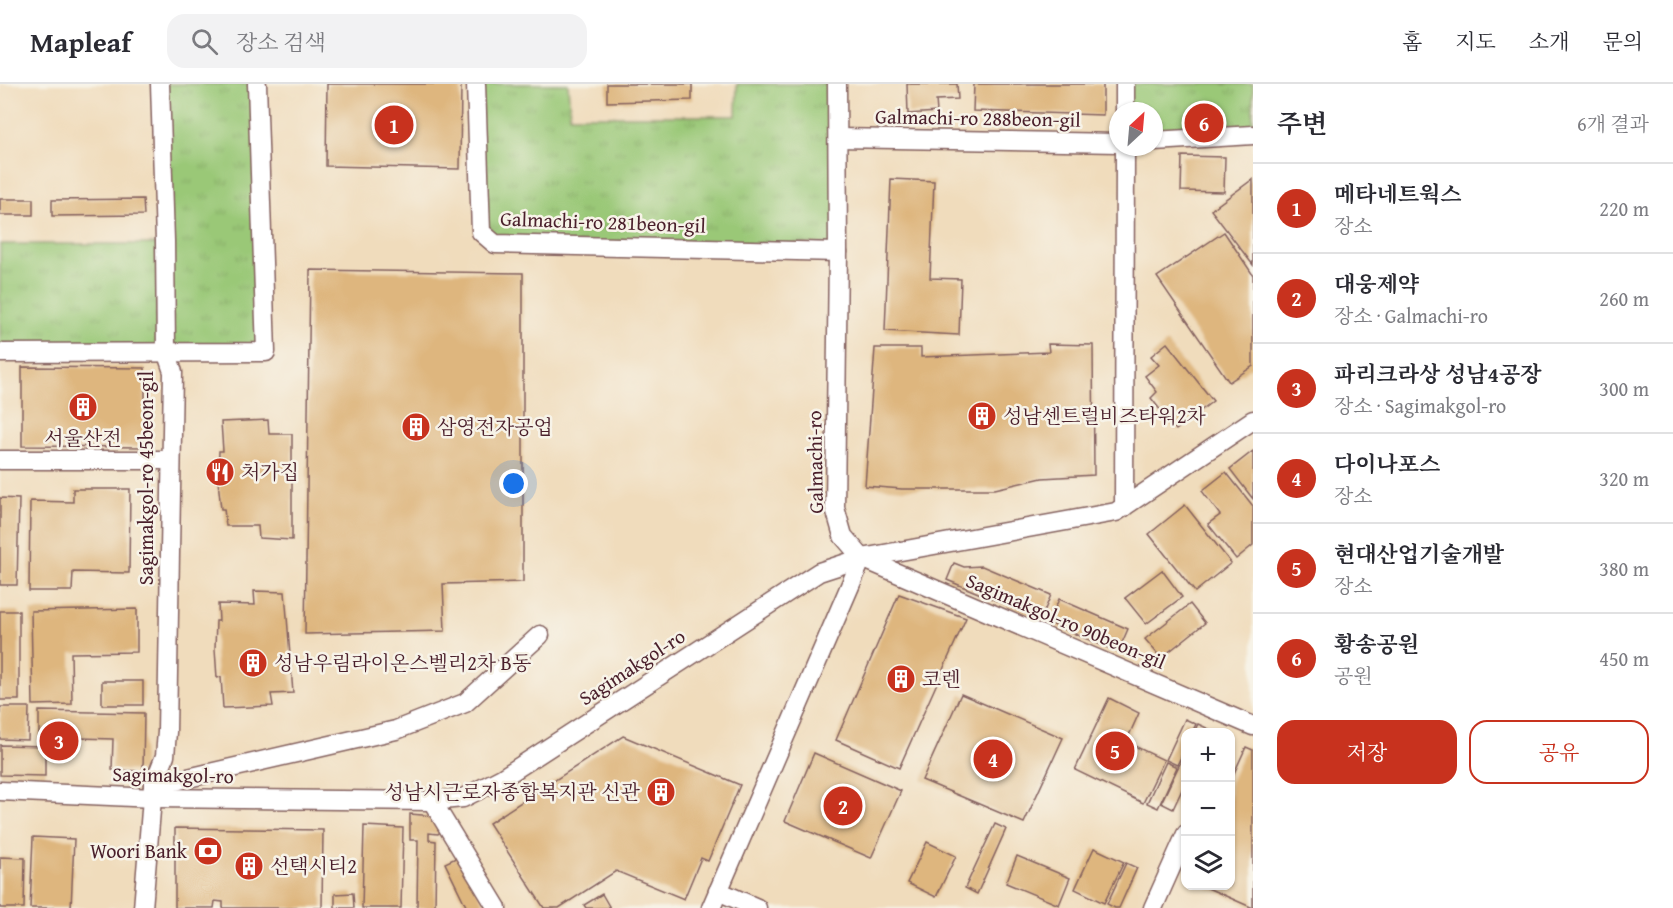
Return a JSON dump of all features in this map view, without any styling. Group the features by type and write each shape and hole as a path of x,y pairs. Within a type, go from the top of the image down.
{"street":[{"name":"Sagimakgol-ro 45beon-gil","path":"143,908 152,792 165,756 167,732 172,372 166,351 160,84"},
{"path":"0,353 266,352 257,84"},
{"name":"Galmachi-ro 281beon-gil","path":"476,84 481,232 495,244 838,252"},
{"name":"Galmachi-ro","path":"837,84 835,508 843,536 862,558"},
{"path":"1125,84 1125,102"},
{"path":"1163,140 1253,135"},
{"name":"Galmachi-ro 288beon-gil","path":"838,138 1109,143"},
{"path":"1124,507 1125,156"},
{"name":"Sagimakgol-ro","path":"0,790 152,792 432,801 463,798 502,778 819,572 862,558 1116,512 1253,420"},
{"path":"0,460 170,460"},
{"path":"757,908 715,900 862,558"},
{"name":"Sagimakgol-ro 90beon-gil","path":"862,558 1240,726"},
{"path":"152,792 396,730 465,703 540,635"},
{"path":"432,801 497,908"},
{"path":"1153,908 1184,836"}],"green space":[{"path":"160,84 257,84 266,352 166,351"},
{"path":"476,84 568,84 570,116 736,116 737,84 837,84 837,244 495,244 481,232"},
{"path":"1125,84 1253,84 1253,135 1163,140 1163,102 1125,102"},
{"path":"0,244 157,244 156,350 0,352"}],"building":[{"path":"327,84 461,84 460,169 326,166"},
{"path":"607,84 692,84 692,100 607,102"},
{"path":"907,84 957,84 958,99 936,100 937,112 908,114"},
{"path":"974,84 1103,84 1103,115 973,111"},
{"path":"1182,156 1225,157 1224,192 1181,191"},
{"path":"891,179 934,181 930,278 961,279 959,335 885,331"},
{"path":"1253,179 1253,265 1211,210"},
{"path":"0,199 33,199 33,215 0,215"},
{"path":"143,199 144,215 52,216 52,200"},
{"path":"1224,232 1253,275 1253,366 1229,382 1157,277"},
{"name":"삼영전자공업","path":"310,270 523,273 523,582 443,584 445,631 305,634"},
{"path":"1167,343 1213,401 1176,430 1151,398 1157,392 1145,376 1159,365 1151,356"},
{"name":"성남센트럴비즈타워2차","path":"1048,344 1093,345 1094,475 1042,478 995,489 902,489 865,486 875,348 921,348 921,357 1049,352"},
{"name":"서울산전","path":"22,367 145,368 145,447 22,446"},
{"path":"268,420 269,434 292,434 292,540 259,538 258,526 226,526 224,509 221,509 218,481 219,451 223,451 221,422"},
{"path":"1253,451 1253,499 1230,469"},
{"path":"1226,472 1253,506 1253,545 1236,559 1208,524 1220,515 1202,491"},
{"path":"73,489 130,489 129,573 73,572 72,591 29,591 30,501 73,502"},
{"path":"0,498 19,499 17,585 0,585"},
{"path":"1185,505 1231,563 1195,592 1149,534"},
{"path":"954,563 964,567 982,566 1051,595 1041,619 947,580"},
{"path":"1162,570 1182,597 1146,624 1125,598"},
{"name":"성남우림라이온스벨리2차 B동","path":"254,591 285,592 293,693 271,694 273,706 223,708 221,677 217,678 215,649 216,621 219,621 218,604 255,605"},
{"name":"코렌","path":"899,594 966,618 899,768 836,740"},
{"path":"1059,599 1128,629 1118,652 1049,623"},
{"path":"1190,604 1205,623 1161,658 1145,639"},
{"path":"137,609 137,652 71,653 72,704 33,705 31,611"},
{"path":"0,611 19,611 19,700 0,700"},
{"path":"102,681 143,681 143,705 102,705"},
{"path":"961,694 1063,738 1024,823 922,780"},
{"path":"1109,698 1139,713 1126,742 1164,760 1143,803 1075,770"},
{"path":"0,707 29,707 28,740 0,739"},
{"path":"39,711 144,713 143,771 112,770 113,739 80,738 80,743 39,743"},
{"path":"1185,719 1196,724 1194,728 1181,728 1181,757 1177,765 1166,760"},
{"path":"623,736 740,785 708,861 701,858 684,899 616,871 559,908 544,908 489,823"},
{"path":"0,745 45,746 45,776 0,775"},
{"path":"1246,747 1253,750 1253,908 1212,890 1235,890 1235,771"},
{"path":"814,753 901,791 871,858 785,821"},
{"path":"1181,761 1181,792 1173,809 1161,803"},
{"path":"1166,762 1177,767 1158,808 1147,803"},
{"path":"410,814 434,816 444,828 438,834 429,833 429,840 436,841 435,908 417,908 418,840 410,840"},
{"path":"995,824 1006,829 977,894 965,888"},
{"path":"364,826 403,828 401,908 362,908"},
{"name":"선택시티2","path":"175,828 323,830 322,908 223,908 223,902 215,901 214,908 175,908"},
{"path":"33,837 74,839 71,908 30,908"},
{"path":"927,842 956,856 936,897 907,883"},
{"path":"1094,848 1124,862 1104,903 1075,889"},
{"path":"460,856 486,908 467,908 445,863"},
{"path":"1017,856 1070,878 1059,905 1006,883"},
{"path":"0,857 25,858 24,908 0,908"},
{"path":"1126,863 1137,868 1119,908 1115,908 1107,904"},
{"path":"353,893 354,908 335,908 335,894"},
{"path":"602,894 610,908 586,908 584,905"}],"place":[{"name":"황송공원","path":"1204,123"},
{"name":"메타네트웍스","path":"394,125"},
{"name":"서울산전","path":"83,407"},
{"name":"성남센트럴비즈타워2차","path":"982,416"},
{"name":"삼영전자공업","path":"416,427"},
{"name":"처가집","path":"220,472"},
{"name":"성남우림라이온스벨리2차 B동","path":"253,663"},
{"name":"코렌","path":"901,679"},
{"name":"파리크라상 성남4공장","path":"59,741"},
{"name":"현대산업기술개발","path":"1115,751"},
{"name":"다이나포스","path":"993,759"},
{"name":"성남시근로자종합복지관 신관","path":"661,792"},
{"name":"대웅제약","path":"843,806"},
{"name":"Woori Bank","path":"208,851"},
{"name":"선택시티2","path":"249,866"}]}
